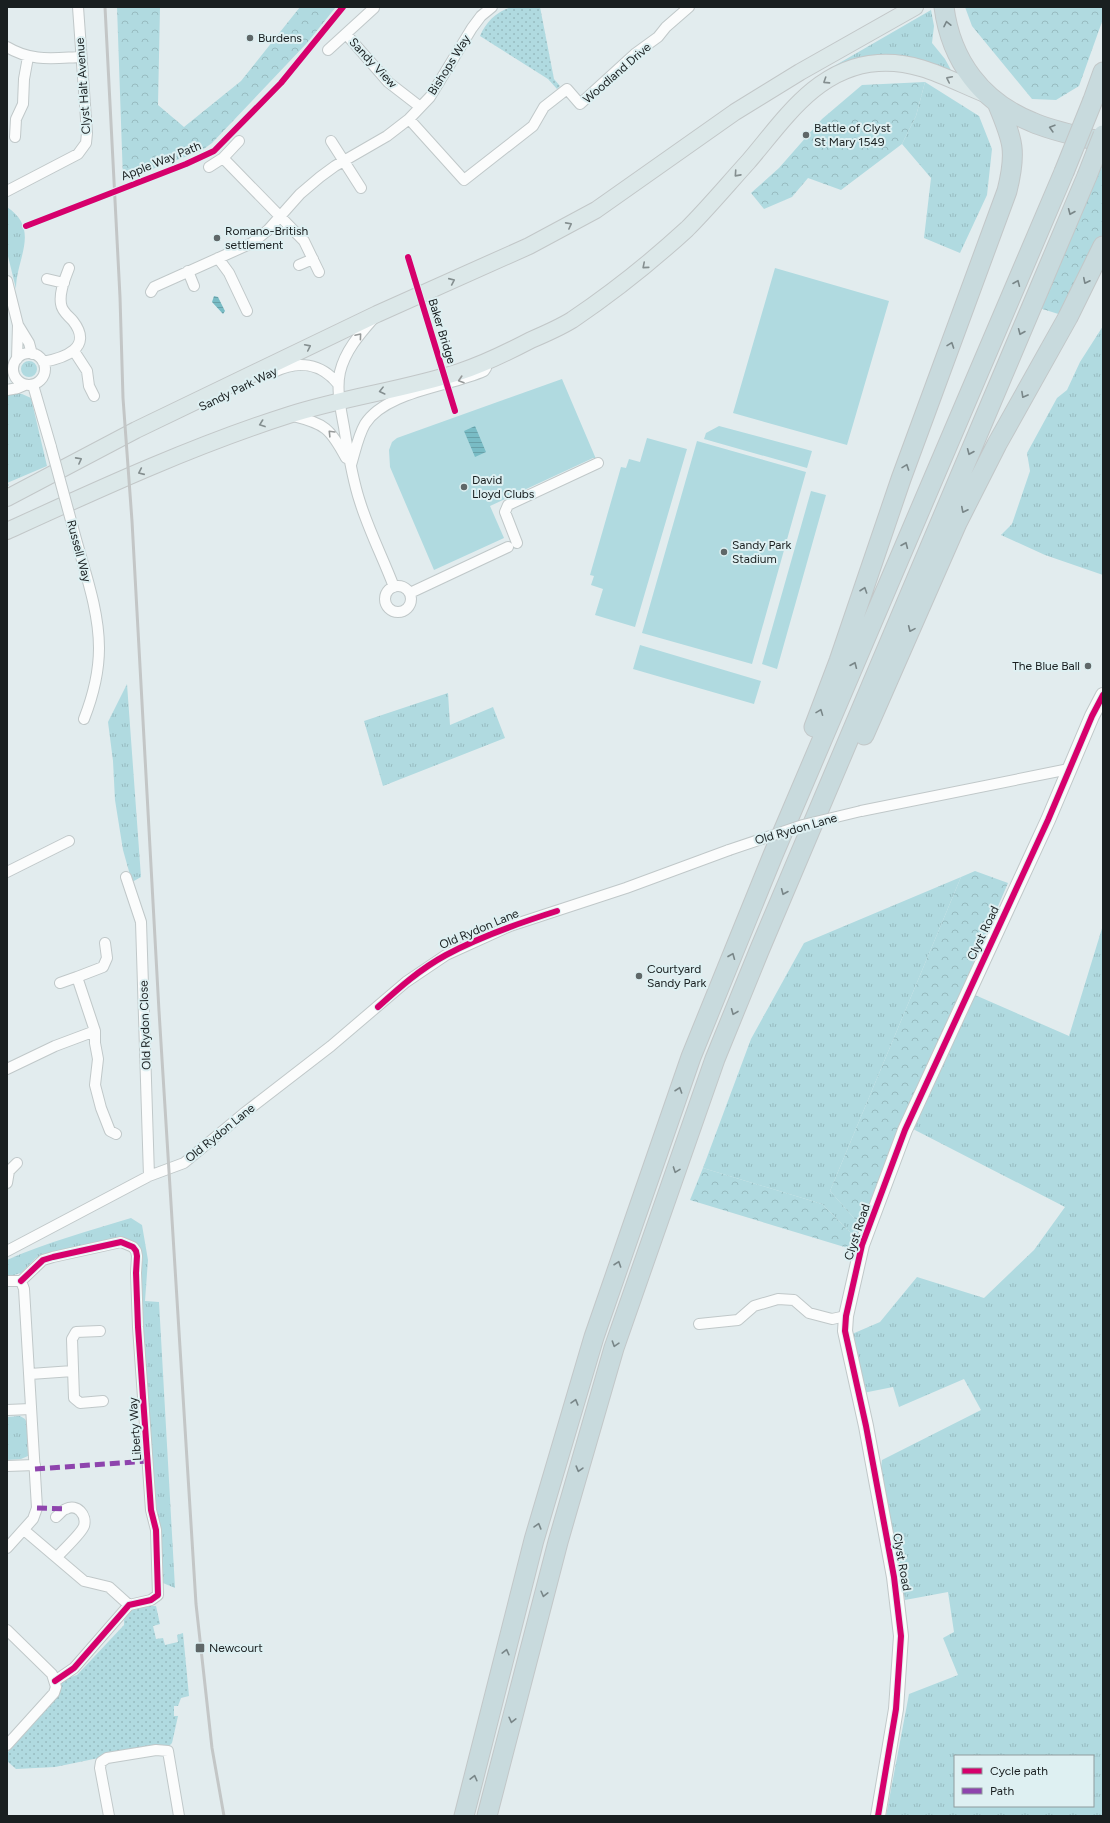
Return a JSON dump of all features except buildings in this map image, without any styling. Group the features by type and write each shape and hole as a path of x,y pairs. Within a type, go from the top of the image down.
{"highway":[{"path":"773,855 779,821 839,662 902,479 1007,191 1014,159 1012,145 992,99 956,53 946,27 944,7"},
{"path":"464,1816 534,1540 606,1301 691,1058 773,855 1064,172 1103,72"},
{"path":"992,99 1032,123 1103,142"},
{"path":"487,1816 558,1542 618,1334 715,1059 1103,135"},
{"path":"799,856 855,757 957,522 997,444 1068,317 1103,246"}],"main road":[{"path":"7,498 136,430 377,314 523,249 596,210 735,112 800,72 915,7"},
{"path":"7,531 180,455 289,415 340,400 459,372 491,359 569,322 630,279 688,228 810,91 837,74 859,66 877,63 899,63 917,66 934,72 992,99"}],"street":[{"name":"Clyst Halt Avenue","path":"7,191 49,171 78,154 86,143 88,133 78,7"},
{"name":"Bishops Way","path":"151,292 154,287 252,243 281,217 300,194 325,173 344,160 387,136 409,119 419,106 430,97 472,28 481,16 492,7"},
{"name":"Woodland Drive","path":"409,119 464,180 533,126 544,107 566,89 580,104 636,53 658,37 666,27 689,7"},
{"name":"Sandy View","path":"328,50 374,8"},
{"name":"Sandy View","path":"346,34 388,82 419,106"},
{"path":"7,47 28,57 81,57"},
{"path":"15,137 11,119 23,104 24,79 28,57"},
{"path":"209,167 223,158 238,140"},
{"path":"331,141 361,188"},
{"path":"223,158 304,241 319,272"},
{"path":"218,258 229,273 247,311"},
{"path":"299,265 313,259"},
{"path":"43,362 55,360 74,351 78,348 80,342 74,322 64,312 61,305 68,268"},
{"path":"188,271 194,286"},
{"path":"47,279 64,283"},
{"path":"7,281 18,325 29,343 32,354"},
{"path":"377,314 350,348 340,372 338,384 350,466 362,508 394,587"},
{"path":"18,325 12,364 17,380 29,385"},
{"path":"74,351 88,371 89,386 94,396"},
{"path":"7,390 38,383 44,375 43,362 38,356 24,354 12,364"},
{"path":"350,466 364,426 376,411 401,397 465,379 479,373 484,370 491,359"},
{"name":"Sandy Park Way","path":"136,430 154,430 288,366 310,366 326,371 338,384"},
{"name":"Russell Way","path":"29,385 51,447 95,611 99,647 92,697 84,719"},
{"path":"289,415 318,423 329,431 334,436 350,466"},
{"path":"410,593 512,545 505,512 508,505 598,463"},
{"path":"394,587 403,587 410,593 410,605 406,610 400,612 393,611 388,608 386,596 389,590 394,587"},
{"name":"Clyst Road","path":"878,1816 894,1722 901,1636 894,1577 866,1426 845,1331 846,1316 862,1245 905,1130 1048,820 1103,694"},
{"name":"Old Rydon Lane","path":"7,1250 149,1176 184,1163 378,1007 406,982 446,954 491,934 803,825 861,811 1070,770"},
{"path":"7,872 69,841"},
{"name":"Old Rydon Close","path":"126,876 141,922 149,1176"},
{"path":"60,982 102,967 107,958 105,943"},
{"path":"77,977 95,1031 98,1059 95,1085 101,1108 110,1131 116,1134"},
{"path":"8,1066 95,1031"},
{"path":"7,1182 9,1171 17,1164"},
{"name":"Liberty Way","path":"22,1281 43,1260 102,1246 121,1242 133,1247 137,1256 136,1273 138,1327 151,1510 156,1530 159,1586 158,1595 154,1598 129,1605"},
{"path":"7,1281 22,1281 24,1289 35,1465 36,1513 24,1530 7,1548"},
{"path":"699,1324 738,1320 754,1306 778,1299 794,1300 809,1313 832,1319 846,1316"},
{"path":"100,1331 76,1332 73,1336 74,1398 76,1401 103,1401"},
{"path":"30,1374 73,1371"},
{"path":"7,1410 31,1410"},
{"path":"7,1466 35,1465"},
{"path":"56,1517 66,1509 72,1507 82,1512 84,1520 82,1529 57,1557"},
{"path":"24,1530 84,1581 109,1587 129,1605 74,1668 55,1681"},
{"path":"7,1630 52,1674 55,1681 54,1693 7,1745"},
{"path":"109,1816 100,1768 101,1762 107,1758 156,1750 168,1751 180,1816"}],"green space":[{"path":"117,7 160,7 158,105 184,127 241,81 300,7 336,7 307,43 212,143 201,151 123,180"},
{"path":"512,7 540,7 554,79 560,86 557,89 548,79 480,36 485,26 497,14"},
{"path":"965,7 1103,7 1103,19 1079,86 1056,100 1032,99 972,26"},
{"path":"931,10 934,26 932,43 945,59 952,72 919,60 891,56 863,58 829,69"},
{"path":"925,82 979,116 992,149 987,195 960,253 924,238 931,178 902,144 916,116"},
{"path":"925,82 916,116 902,144 841,190 808,178 792,197 764,209 751,193 779,168 822,119 862,85"},
{"path":"1103,156 1103,251 1068,317 1036,307"},
{"path":"7,207 17,216 23,225 25,235 16,289 7,252"},
{"path":"775,268 889,301 847,445 733,413"},
{"path":"1103,326 1103,575 1045,555 1001,535 1012,524 1030,471 1027,453 1057,398 1067,390 1080,362"},
{"path":"26,361 32,361 37,366 35,375 32,377 26,377 21,372 21,366"},
{"name":"David Lloyd Clubs","path":"562,379 596,459 593,458 490,506 504,538 434,570 390,467 389,450 392,442 397,438"},
{"path":"14,393 22,394 31,398 47,466 7,483 7,394"},
{"path":"719,426 812,451 807,468 704,439 706,433"},
{"path":"647,438 687,449 635,627 595,615 603,589 591,585 594,576 590,575 621,467 626,468 629,459 640,462"},
{"name":"Sandy Park Stadium","path":"697,441 806,472 752,664 642,633"},
{"name":"Sandy Park Stadium","path":"811,491 826,495 777,669 762,664"},
{"path":"640,645 761,681 754,704 633,669"},
{"path":"127,684 141,877 132,882 123,850 115,800 113,761 108,722"},
{"path":"448,693 450,725 493,707 505,738 383,786 364,721"},
{"path":"975,871 1008,883 962,990 899,1125 861,1226 830,1191 961,877"},
{"path":"961,877 830,1191 861,1226 856,1238 822,1204 703,1168 751,1039 804,943"},
{"path":"1103,925 1103,1816 886,1816 909,1694 958,1675 943,1638 954,1632 948,1592 905,1600 881,1467 882,1460 981,1410 964,1379 899,1407 893,1387 863,1393 852,1334 880,1322 917,1277 984,1298 1034,1250 1065,1207 913,1129 975,995 1069,1036"},
{"path":"703,1168 822,1204 856,1238 851,1249 690,1200"},
{"path":"131,1218 142,1225 148,1260 145,1301 159,1302 175,1588 163,1583 142,1336 140,1272 143,1257 140,1248 130,1240 122,1238 48,1254 36,1258 21,1273 7,1277 7,1260 53,1242"},
{"path":"20,1416 25,1419 27,1423 28,1456 21,1459 7,1460 7,1417"},
{"path":"143,1606 156,1606 160,1624 153,1626 156,1639 163,1638 165,1645 178,1642 177,1635 183,1633 189,1696 181,1698 178,1706 174,1706 174,1716 178,1716 172,1743 168,1747 157,1746 55,1767 16,1769 7,1761 7,1753 58,1696 60,1685 65,1679 77,1675 124,1625 124,1620 131,1610"}],"shaded area":[{"path":"214,296 218,297 225,311 223,314 212,302"},
{"path":"475,426 486,452 475,457 464,431"}],"railway":[{"path":"105,7 120,297 123,398 132,521 159,1011 196,1604 212,1748 224,1816"}],"marked path":[{"path":"35,1469 148,1461"},
{"path":"37,1508 66,1509"}],"cycle path":[{"name":"Apple Way Path","path":"26,226 186,164 214,151 281,83 343,7"},
{"name":"Baker Bridge","path":"408,257 455,411"},
{"path":"878,1816 896,1709 901,1636 894,1577 866,1426 845,1331 846,1316 862,1245 905,1130 1048,820 1092,716 1103,695"},
{"path":"378,1007 402,986 436,960 500,930 557,911"},
{"path":"21,1281 43,1260 53,1257 121,1242 133,1247 136,1251 138,1327 151,1510 156,1530 158,1595 151,1600 129,1605 74,1668 55,1681"}],"place":[{"name":"Burdens","path":"250,38"},
{"name":"Battle of Clyst St Mary 1549","path":"806,135"},
{"name":"Romano-British settlement","path":"217,238"},
{"name":"David Lloyd Clubs","path":"464,487"},
{"name":"Sandy Park Stadium","path":"724,552"},
{"name":"The Blue Ball","path":"1088,666"},
{"name":"Courtyard Sandy Park","path":"639,976"},
{"name":"Newcourt","path":"200,1648"}]}
